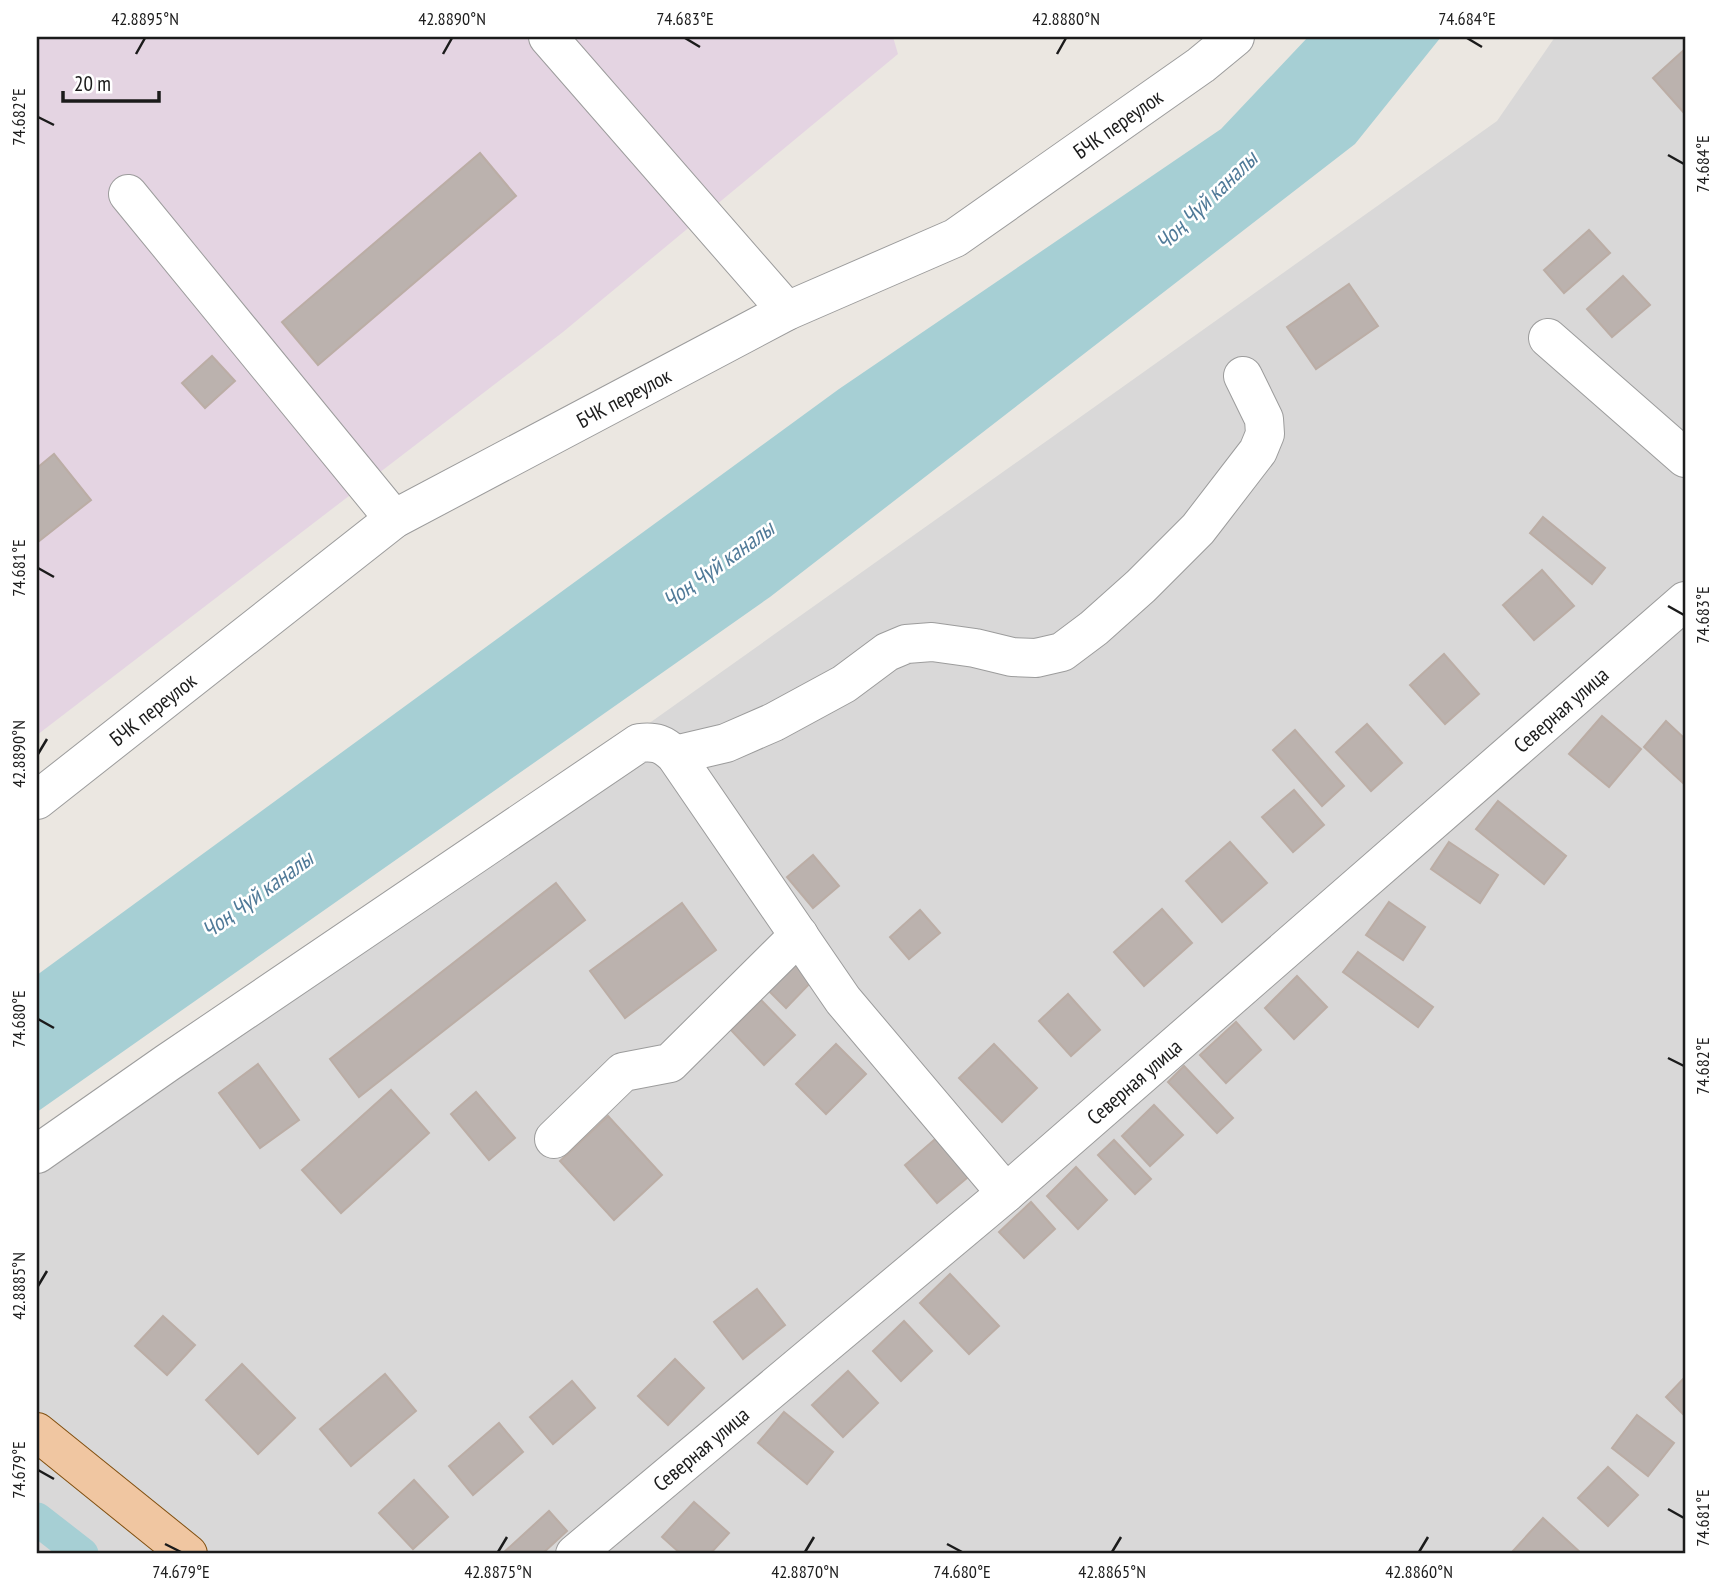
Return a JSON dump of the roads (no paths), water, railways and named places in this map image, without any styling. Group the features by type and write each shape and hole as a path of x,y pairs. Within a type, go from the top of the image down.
{"main road":[{"path":"37,1432 188,1554"}],"street":[{"path":"548,37 787,311"},
{"name":"БЧК переулок","path":"37,800 394,519 787,311 955,238 1201,65 1235,37"},
{"path":"128,194 394,519"},
{"path":"1548,338 1685,458"},
{"path":"675,755 726,743 774,722 844,684 887,652 906,644 932,642 1013,657 1036,658 1062,652 1132,594 1198,529 1258,452 1265,434 1264,419 1243,376"},
{"name":"Северная улица","path":"575,1554 1006,1194 1685,601"},
{"path":"37,1154 639,743 650,741 663,744 675,755 843,1000 1006,1194"},
{"path":"554,1139 623,1072 670,1063 799,935"}],"water":[{"name":"Чоң Чүй каналы","path":"1308,37 1441,37 1355,144 770,597 37,1112 37,975 839,389 1221,129"}],"waterway":[{"path":"37,1519 82,1554"}]}
